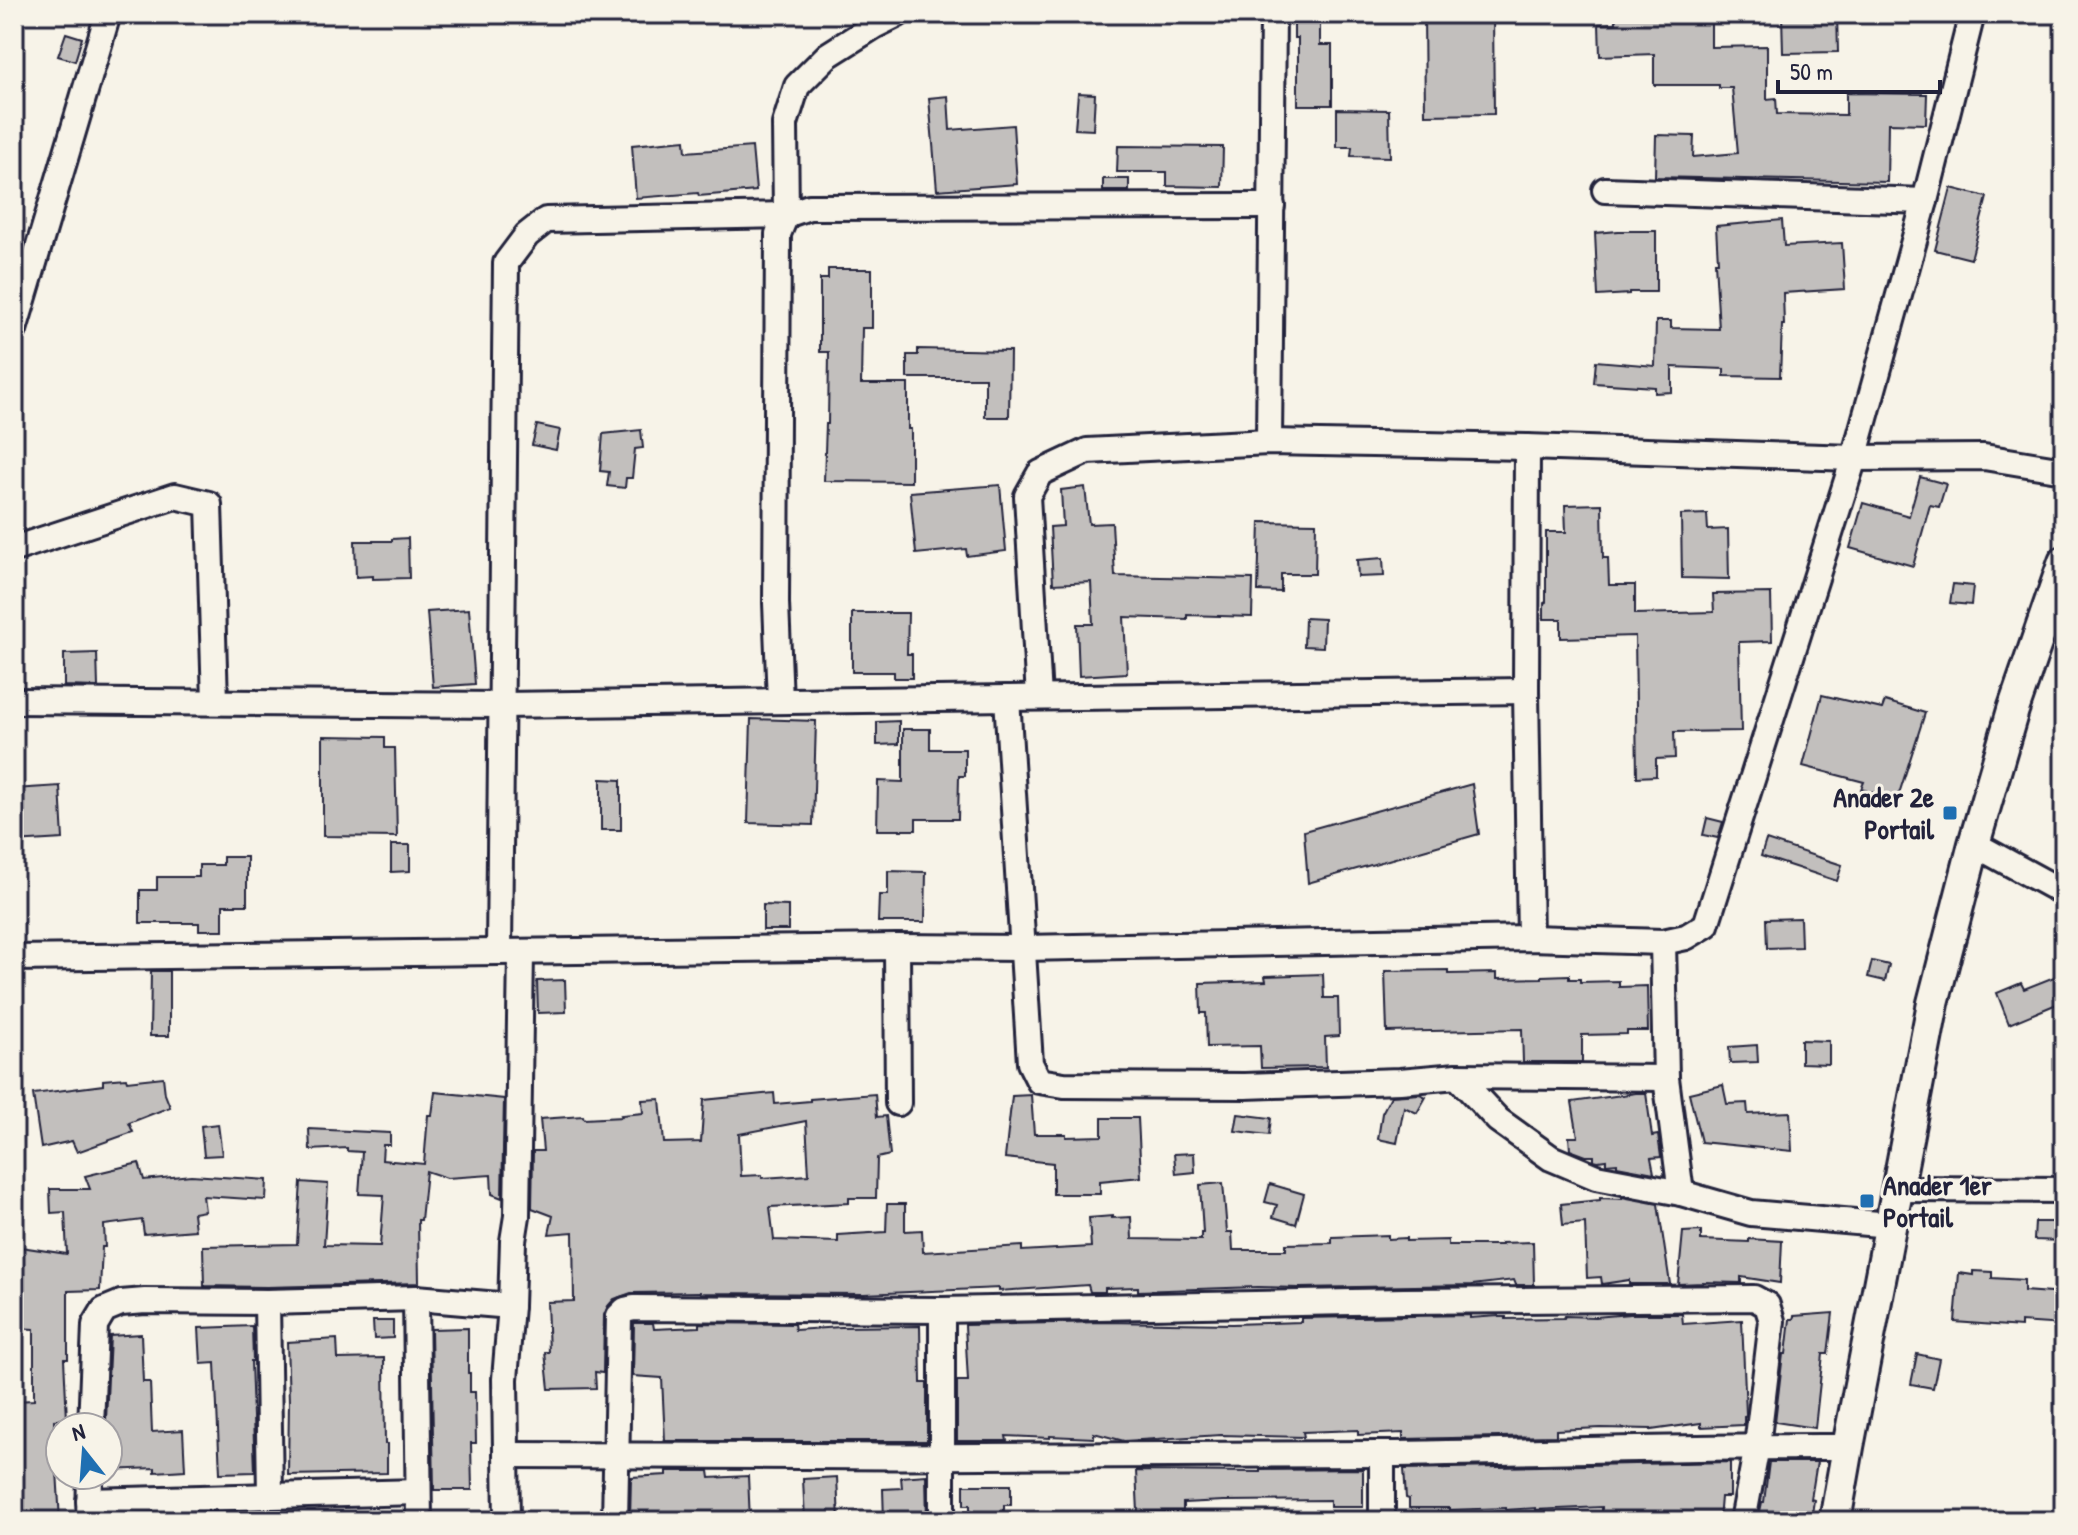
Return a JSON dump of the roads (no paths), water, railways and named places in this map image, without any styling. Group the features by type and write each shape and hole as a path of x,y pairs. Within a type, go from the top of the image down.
{"street":[{"path":"14,330 108,14"},
{"path":"780,701 776,603 778,234 786,215 785,124 797,86 828,55 898,14"},
{"path":"1269,442 1273,14"},
{"path":"14,958 1023,948 1530,938 1663,942 1686,937 1706,925 1854,458 1925,201 1972,14"},
{"path":"1605,190 1925,201"},
{"path":"507,1521 505,1379 517,1216 502,705 506,263 527,235 546,220 786,215 809,207 1272,206"},
{"path":"1039,697 1027,496 1040,473 1087,451 1269,442 1527,447 1854,458 1984,457 2064,470"},
{"path":"1527,447 1526,691 1530,938"},
{"path":"14,549 175,496 209,504 215,701"},
{"path":"1835,1521 1933,1003 2013,710 2064,562"},
{"path":"14,701 502,705 1526,691"},
{"path":"1007,698 1030,1063 1039,1081 1064,1085 1245,1086 1457,1076 1666,1078"},
{"path":"1974,844 2064,893"},
{"path":"1663,942 1666,1078 1681,1193"},
{"path":"897,947 898,1103"},
{"path":"1457,1076 1498,1120 1551,1158 1596,1177 1681,1193 1751,1213 1890,1225"},
{"path":"1897,1189 2064,1190"},
{"path":"92,1411 95,1325 104,1310 121,1303 416,1298 511,1306"},
{"path":"416,1298 419,1521"},
{"path":"615,1521 619,1316 625,1310 634,1308 942,1310 1388,1301 1754,1298 1767,1305 1772,1321 1757,1446 1743,1521"},
{"path":"267,1302 270,1495"},
{"path":"942,1310 942,1521"},
{"path":"506,1455 1382,1454 1848,1447"},
{"path":"1382,1454 1382,1521"},
{"path":"90,1491 89,1511 270,1495 418,1492"}],"place":[{"name":"Anader 2e Portail","path":"1950,813"},
{"name":"Anader 1er Portail","path":"1867,1201"}]}
